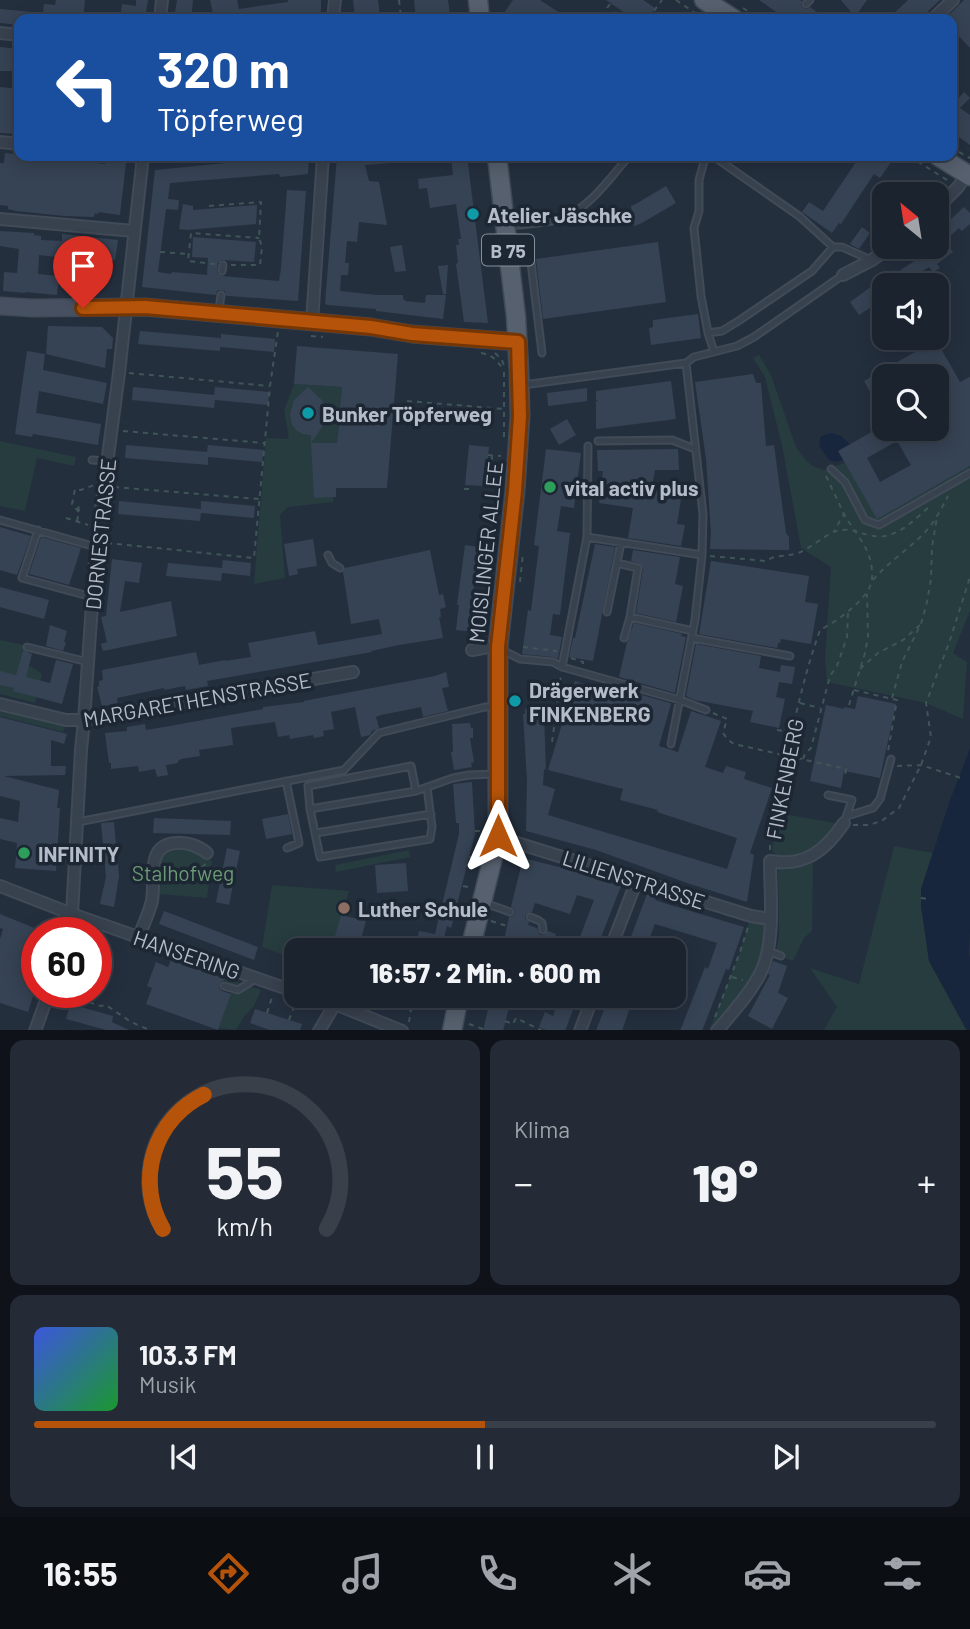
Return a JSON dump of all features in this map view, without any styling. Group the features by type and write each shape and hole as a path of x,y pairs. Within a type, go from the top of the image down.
{"main road":[{"path":"704,0 737,13"},
{"name":"MOISLINGER ALLEE","path":"473,938 482,902 498,774 498,647 515,491 520,416 518,342 498,161"},
{"path":"937,164 969,170"},
{"path":"0,306 145,307 518,342"},
{"path":"459,1008 460,1027"}],"street":[{"path":"938,14 953,0"},
{"name":"DORNESTRASSE","path":"71,917 96,545 119,373 142,161"},
{"path":"312,321 323,161"},
{"path":"949,196 969,170"},
{"path":"0,219 134,232"},
{"path":"843,275 872,260"},
{"path":"472,650 498,647"},
{"name":"MARGARETHENSTRASSE","path":"0,704 66,720 84,720 354,672"},
{"name":"FINKENBERG","path":"715,1025 743,1000 761,973 768,951 770,861 801,862 832,840 845,819"},
{"name":"LILIENSTRASSE","path":"491,834 751,916 770,919"},
{"path":"139,937 152,900 155,853 162,846 178,842 199,846 208,857"},
{"path":"615,938 637,880"},
{"name":"HANSERING","path":"0,886 284,989"},
{"path":"35,1030 46,1008"},
{"path":"320,1030 333,1008"},
{"path":"345,1008 400,1030"},
{"path":"580,1030 589,1008"}],"lane":[{"path":"505,226 565,217 592,200 625,161"},
{"path":"720,161 799,216 833,247 842,247 872,260"},
{"path":"704,162 699,180 699,211 694,228 708,333 715,352"},
{"path":"508,248 529,246 542,353"},
{"path":"708,333 722,331 812,271 833,247"},
{"path":"520,386 686,363 694,357 737,346 843,275"},
{"path":"219,313 221,295"},
{"path":"671,744 692,638 702,555 703,514 686,363"},
{"path":"598,441 672,440 695,449"},
{"path":"562,667 587,537 588,446"},
{"path":"92,460 107,461"},
{"path":"827,469 845,482 865,520 879,525 970,473"},
{"path":"0,520 96,545"},
{"path":"38,530 22,578 92,597"},
{"path":"587,537 702,555"},
{"path":"607,612 621,543"},
{"path":"328,555 332,563 340,568"},
{"path":"617,563 638,568 624,638"},
{"path":"630,617 693,631"},
{"path":"692,638 790,656"},
{"path":"27,647 88,662"},
{"path":"498,647 520,659 553,662 706,710"},
{"path":"78,821 344,770 379,733 485,707 497,707"},
{"path":"845,819 873,808 880,799 890,762"},
{"path":"416,791 411,766 308,786 320,857 430,839 431,814 426,788"},
{"path":"310,809 416,791 469,775 498,774"},
{"path":"286,781 299,842 287,848"},
{"path":"828,795 852,800 845,819"},
{"path":"316,834 431,814"},
{"path":"482,902 510,912"},
{"path":"530,918 542,923 543,930"},
{"path":"768,951 781,956"},
{"path":"224,986 238,990 257,978"}],"path":[{"path":"676,0 697,14"},
{"path":"607,8 611,3"},
{"path":"957,154 969,170"},
{"path":"209,205 261,202 260,265 223,268 188,261 191,233 259,238"},
{"path":"160,252 189,254"},
{"path":"96,545 254,558 278,330"},
{"path":"119,373 271,386"},
{"path":"407,401 504,409"},
{"path":"112,430 265,443"},
{"path":"488,455 502,456"},
{"path":"492,456 491,480 500,482"},
{"path":"827,469 844,514 869,555 873,580"},
{"path":"849,705 868,637 866,593 880,571 928,530 955,481"},
{"path":"79,512 72,504 75,489 80,491 105,484 260,499"},
{"path":"464,489 474,489"},
{"path":"77,522 78,504"},
{"path":"702,555 766,561 772,556 789,556 801,552 834,532 852,529 876,537 901,531 933,504"},
{"path":"834,532 844,514"},
{"path":"892,698 902,662 921,624 927,602 937,516"},
{"path":"66,518 99,528"},
{"path":"845,819 858,826 870,825 883,820 899,808 921,765 931,737 926,703 970,577"},
{"name":"FINKENBERG","path":"770,861 770,839 799,697 820,630 833,624 866,593"},
{"path":"803,760 811,748 830,676 837,666 847,637 848,611"},
{"path":"859,669 878,653 903,640 921,624"},
{"path":"552,743 562,667"},
{"path":"853,690 897,699 887,758 890,762 921,765 964,779"},
{"path":"799,702 820,708"},
{"path":"706,710 727,719 723,733 734,744 846,769 845,776"},
{"path":"777,730 792,732"},
{"path":"812,742 818,743"},
{"path":"475,831 491,834"},
{"path":"153,883 190,874 198,870 208,857"},
{"path":"470,857 477,859"},
{"path":"463,886 471,888"},
{"path":"921,898 929,899"},
{"path":"456,913 464,916"},
{"path":"715,1025 751,916"},
{"path":"491,921 507,926"},
{"path":"731,976 754,984"},
{"path":"267,1013 276,985"},
{"path":"110,1008 131,1022 150,1030"},
{"path":"289,1020 292,1008"},
{"path":"407,1030 411,1008"},
{"path":"505,1021 513,1024 516,1018 541,1030"},
{"path":"128,1029 131,1022"},
{"path":"532,1030 534,1026"},
{"path":"460,1027 483,1029"}],"green space":[{"path":"759,355 771,375 796,447 812,466 824,470 845,463 877,518 970,466 970,611 953,653 967,662 963,719 926,703 827,682 825,658 831,567 801,548 782,445 765,377 753,358"},
{"path":"294,384 342,387 337,443 314,497 333,497 333,502 288,507 280,515 285,578 254,584 266,438 289,439 284,410"},
{"path":"0,441 76,457 74,466 37,458 25,511 0,506"},
{"path":"0,640 24,645 19,664 32,667 42,674 35,703 0,694"},
{"path":"0,709 65,726 63,732 0,716"},
{"path":"778,813 835,823 827,839 810,852 789,857 780,856 772,851"},
{"path":"894,846 933,853 921,889 929,961 967,1030 824,1030 837,1007 810,968 859,984"},
{"name":"Stalhofweg","path":"169,850 196,850 212,861 207,898 160,894 160,856"},
{"path":"409,850 410,857 336,872 335,865"},
{"path":"813,862 812,931 804,938 793,961 776,954 779,934 778,869 796,868"},
{"path":"272,885 349,891 335,938 284,938 284,955 262,947"},
{"path":"751,916 765,918 768,951 761,973 717,1030 709,1030"},
{"path":"226,979 261,990 254,1006 236,1030 219,1028 232,990 223,986"}],"water":[{"path":"831,433 841,436 850,444 843,460 837,462 829,460 819,446 821,436"},
{"path":"970,748 970,1030 966,1030 929,961 921,906 921,889"}],"building":[{"path":"56,0 85,0 84,14 14,14 14,24 0,23 0,9 43,13 44,4 55,5"},
{"path":"136,0 148,0 146,14 121,14 122,4 136,6"},
{"path":"177,0 193,0 192,14 175,14"},
{"path":"210,0 237,0 239,9 288,0 321,0 321,11 317,14 213,14"},
{"path":"353,0 378,0 380,14 354,14"},
{"path":"414,0 448,0 450,14 415,14"},
{"path":"513,0 540,0 561,14 503,14"},
{"path":"606,0 643,0 655,8 651,14 627,14"},
{"path":"759,0 800,0 803,8 810,7 820,14 779,14"},
{"path":"841,0 867,0 857,14 853,14"},
{"path":"908,0 940,0 925,14 893,14"},
{"path":"964,0 970,0 970,48 957,34 957,14 950,14"},
{"path":"0,47 14,48 14,71 0,71"},
{"path":"0,87 14,88 14,134 0,133"},
{"path":"964,92 970,98 960,108 970,115 970,145 957,136 957,100"},
{"path":"5,153 14,154 14,161 126,163 120,215 99,212 95,213 94,217 64,216 8,209 8,206 0,205 0,163 4,163"},
{"path":"245,161 309,161 308,174 170,183 168,199 179,200 178,210 166,209 158,272 207,275 208,258 192,257 193,237 256,242 254,262 222,260 218,263 217,273 222,276 279,281 287,190 306,191 298,301 226,296 225,291 221,290 217,291 216,295 142,287 155,170"},
{"path":"337,161 417,161 365,165 369,181 379,182 387,225 359,222 357,242 347,241 345,263 349,263 348,275 341,275 340,291 403,295 405,301 425,303 426,295 446,295 443,319 325,303"},
{"path":"451,161 468,161 488,323 464,322 456,264 456,245 459,245 458,239 461,239 456,204 430,208 427,188 419,189 418,179 453,175"},
{"path":"892,161 880,178 874,174 841,224 839,223 832,233 802,212 809,202 823,211 856,162"},
{"path":"666,186 676,203 634,226 631,206"},
{"path":"183,204 193,206 193,210 257,205 256,224 179,229"},
{"path":"964,207 970,213 970,224 962,231 959,228 949,237 949,221"},
{"path":"862,227 870,233 859,249 850,244"},
{"path":"0,231 34,233 41,236 41,240 62,241 62,234 118,240 115,260 76,256 75,267 55,265 56,257 39,255 38,274 59,276 57,295 3,291 4,272 17,273 19,249 0,246"},
{"path":"658,242 666,302 543,319 536,259"},
{"path":"402,245 406,271 395,272 390,247"},
{"path":"918,259 944,259 937,264 940,268 933,272 929,267 920,273 896,273"},
{"path":"448,265 446,294 443,294 438,266"},
{"path":"872,286 872,307 859,315 850,302"},
{"path":"698,314 701,338 651,345 649,328 653,327 653,320"},
{"path":"48,326 102,327 113,338 112,349 107,349 105,368 46,354"},
{"path":"140,331 221,338 221,334 275,339 274,352 220,347 220,351 138,344"},
{"path":"297,346 398,354 387,488 336,488 336,497 314,498 311,443 311,435 297,431 292,425 290,414 294,400 308,387 323,401 325,407 340,408 342,387 294,384","holes":["325,423 339,423 337,443 311,443"]},
{"path":"918,350 942,350 960,382 970,377 970,466 877,519 838,451 872,432 872,441 897,441 949,441 949,364 894,364","holes":["897,441 911,465 880,482 867,458"]},
{"path":"27,351 45,354 43,370 107,383 103,404 39,391 36,413 101,424 98,445 33,434 32,437 15,434"},
{"path":"753,374 756,383 761,383 766,446 774,445 789,550 710,549 706,459 695,382"},
{"path":"872,376 872,396 864,381"},
{"path":"671,381 676,419 596,429 596,391"},
{"path":"133,387 214,395 215,387 269,392 268,405 215,400 214,408 132,400"},
{"path":"587,388 587,401 548,406 547,393"},
{"path":"567,419 576,435 559,445 550,429"},
{"path":"126,445 207,452 208,445 264,450 262,462 208,457 208,465 125,458"},
{"path":"469,445 489,447 485,486 465,485"},
{"path":"546,449 581,453 574,508 561,506 557,531 570,533 560,615 553,614 550,635 562,637 558,659 522,654 528,610 531,611 539,546 534,545"},
{"path":"678,449 679,470 655,470 652,488 682,493 677,524 685,525 681,546 628,538 633,508 599,503 603,471 598,471 597,450"},
{"path":"119,501 201,509 201,501 255,506 254,518 201,513 200,521 118,514"},
{"path":"0,527 31,536 17,575 0,570"},
{"path":"41,537 81,548 69,585 29,574"},
{"path":"313,539 317,566 297,569 298,574 289,576 284,544"},
{"path":"595,544 615,547 593,661 569,657"},
{"path":"465,545 478,547 471,612 479,612 474,632 456,630"},
{"path":"430,550 439,595 443,594 446,607 440,609 439,617 443,638 207,681 208,686 186,690 185,686 164,688 117,698 118,704 102,706 97,687 99,681 103,680 102,670 196,652 199,665 251,657 248,643 315,631 318,645 382,634 379,619 351,624 343,572 345,568"},
{"path":"633,550 680,557 675,584 683,586 676,622 636,613 643,569 641,564 631,561"},
{"path":"112,559 142,563 139,583 125,581 120,612 171,601 177,636 103,651 101,644 107,642 101,617 106,616"},
{"path":"223,560 251,563 250,576 222,573 221,581 166,576 168,563 222,568"},
{"path":"711,561 809,576 805,602 818,604 811,644 781,639 777,648 699,634"},
{"path":"0,587 49,600 44,619 0,607"},
{"path":"634,623 686,637 675,693 619,677"},
{"path":"50,625 67,631 63,651 46,646"},
{"path":"696,644 761,656 759,668 780,672 781,665 795,667 792,684 779,682 776,697 785,699 779,728 750,722 753,711 694,700 686,696"},
{"path":"23,650 32,654 26,677 50,683 56,660 73,664 62,704 0,685 0,671 16,675"},
{"path":"446,672 449,687 442,688 448,711 423,717 421,707 381,715 376,717 379,728 370,735 361,737 355,707 331,712 334,729 323,731 324,736 314,738 313,735 290,739 289,735 278,737 275,722 231,728 233,745 199,750 200,756 166,765 168,775 157,777 155,769 139,772 138,766 111,769 109,763 105,733 127,731 127,727 145,724 146,730 170,726 263,707 304,702"},
{"path":"575,681 613,694 617,688 670,703 659,746 678,752 691,711 721,721 705,767 723,773 726,766 746,772 744,779 772,788 750,853 754,855 747,902 596,850 526,831 525,709 542,711 544,714 546,770 544,769 543,785 555,789 548,815 727,869 737,838 657,812 658,810 620,800 623,789 548,770"},
{"path":"858,696 896,704 880,778 844,771 841,788 810,781 826,705 855,709"},
{"path":"0,717 67,734 64,744 51,740 51,766 66,766 65,775 4,776 59,790 56,871 15,868 17,843 0,839 0,818 18,822 20,801 0,796"},
{"path":"470,723 473,728 473,738 470,738 474,762 471,763 472,767 454,770 451,752 452,724"},
{"path":"472,782 475,834 451,928 447,926 444,938 418,938 419,931 435,934 459,834 453,784"},
{"path":"288,814 292,834 266,839 262,819"},
{"path":"154,818 231,821 230,835 153,833"},
{"path":"114,822 119,876 114,907 100,904 106,877 101,823"},
{"path":"227,848 240,851 229,905 216,902"},
{"path":"523,858 621,886 601,938 580,938 594,900 577,895 570,914 535,903 532,912 525,915 528,925 537,928 540,935 548,931 556,934 555,938 505,938 509,917 515,913 511,907"},
{"path":"406,863 408,891 377,893 375,865"},
{"path":"647,894 656,898 655,900 744,927 729,970 726,969 702,1030 680,1030 717,943 655,924 650,938 630,938"},
{"path":"164,911 258,947 254,960 159,924"},
{"path":"0,914 21,923 21,1008 29,1008 28,1012 0,1003 0,939 3,929 0,928"},
{"path":"341,915 366,921 361,938 334,938"},
{"path":"171,960 226,979 220,983 219,988 231,994 218,1030 146,1004 152,988 147,986 156,962 168,967"},
{"path":"773,961 787,966 778,993 788,998 772,1029 748,1016 770,975 768,974"},
{"path":"69,1008 84,1008 113,1016 112,1022 129,1030 106,1030 66,1019"},
{"path":"488,1008 509,1008 503,1030 483,1030"},
{"path":"556,1008 574,1008 565,1030 546,1030 539,1027 545,1012 553,1016"},
{"path":"605,1008 630,1008 622,1030 596,1030"},
{"path":"255,1009 302,1024 300,1030 270,1030 250,1023"}],"place":[{"name":"Atelier Jäschke","path":"473,214"},
{"name":"Bunker Töpferweg","path":"308,413"},
{"name":"vital activ plus","path":"550,487"},
{"name":"Drägerwerk FINKENBERG","path":"515,701"},
{"name":"INFINITY","path":"24,853"},
{"name":"Luther Schule","path":"344,908"}],"route":[{"path":"83,308 145,307 518,342 520,416 515,491 498,647 498,836"}]}
